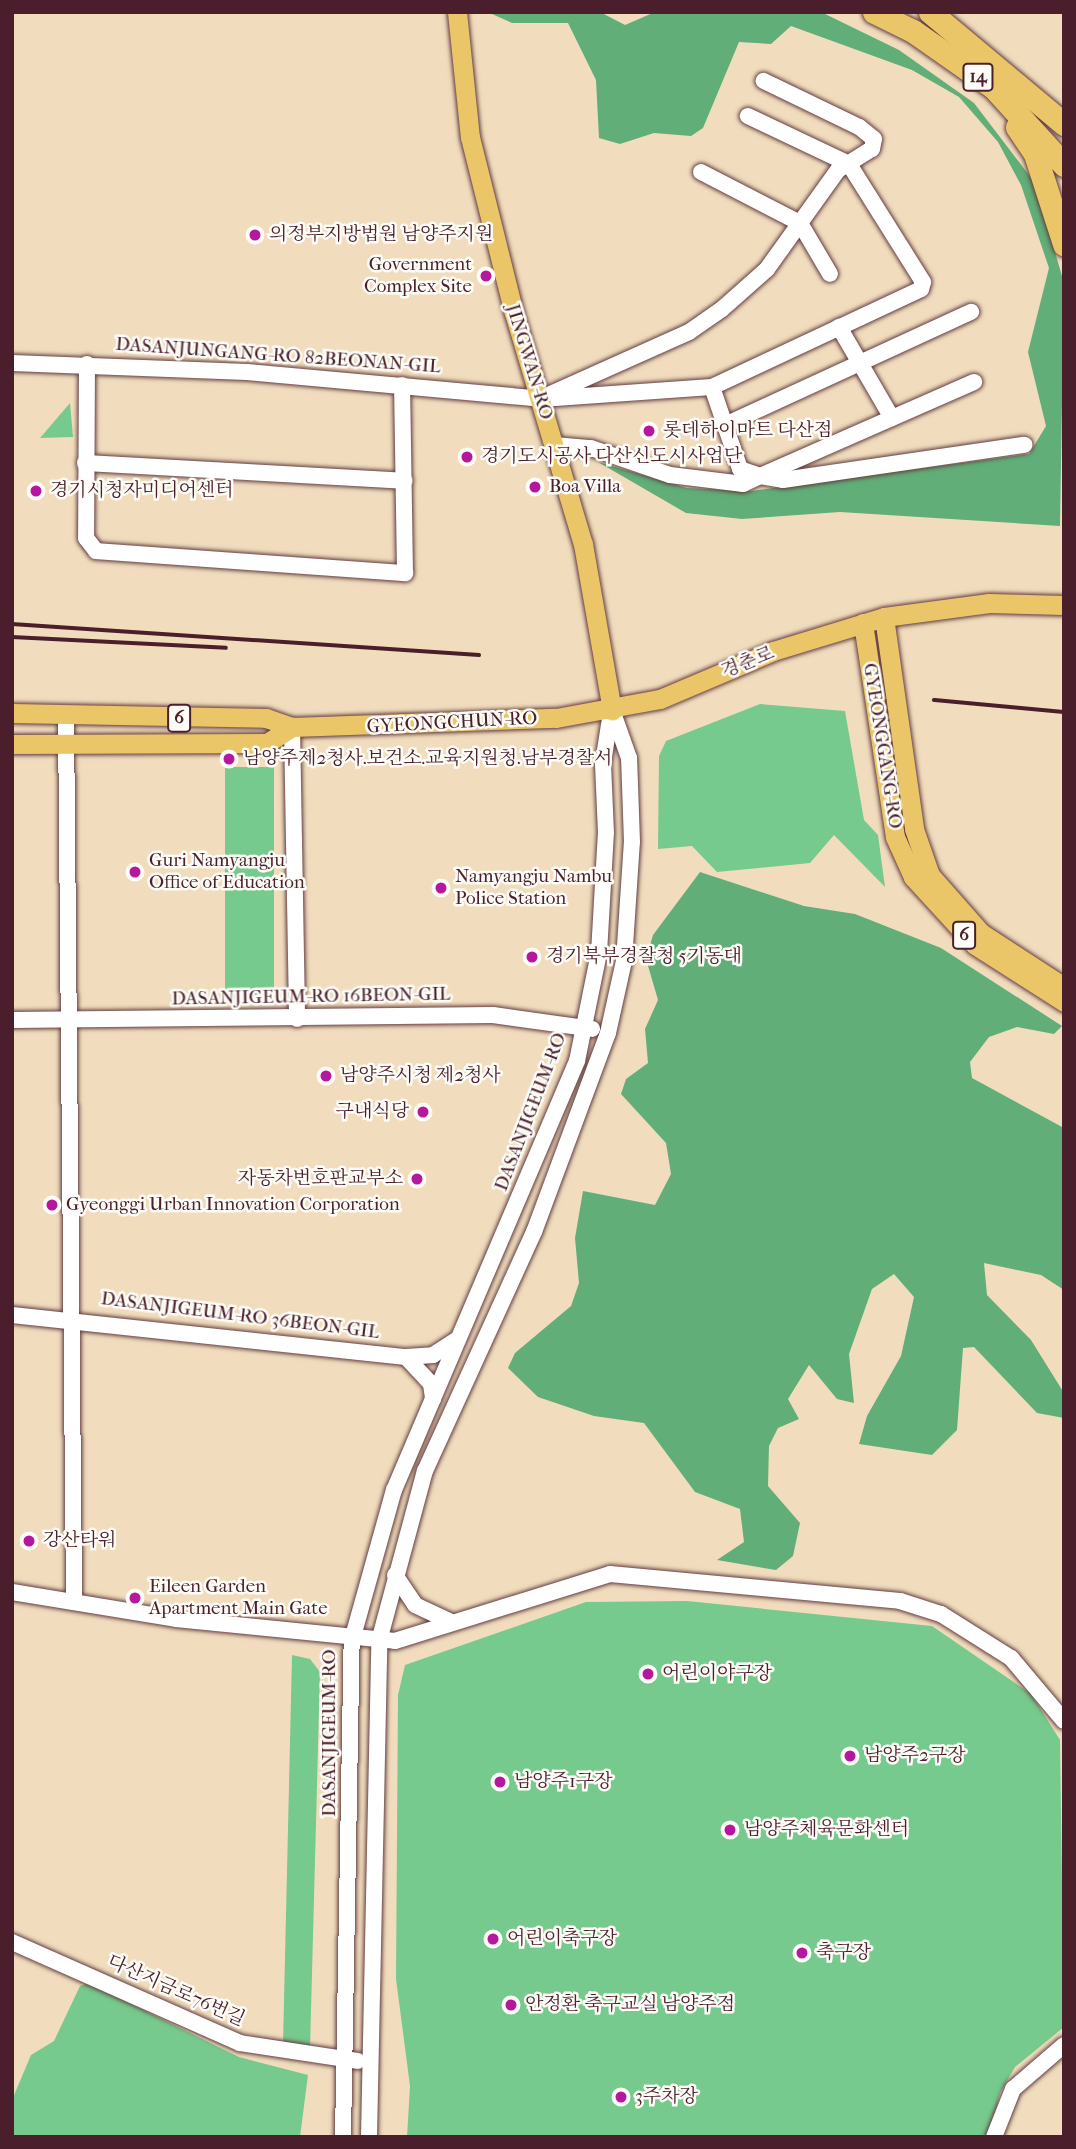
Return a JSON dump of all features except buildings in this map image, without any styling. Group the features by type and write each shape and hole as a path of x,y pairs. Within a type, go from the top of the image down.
{"highway":[{"name":"14","path":"874,12 914,31 994,88 1064,165"},
{"name":"14","path":"930,12 1064,124"},
{"path":"994,88 1035,154 1064,244"}],"main road":[{"name":"JINGWAN-RO","path":"457,12 470,137 599,614 612,710"},
{"path":"884,617 989,604 1064,605"},
{"name":"경춘로","path":"612,710 660,699 884,617"},
{"name":"GYEONGGANG-RO","path":"884,617 914,829 930,875 981,933 1064,987"},
{"name":"GYEONGGANG-RO","path":"863,623 895,837 913,877 975,945 1064,1002"},
{"name":"GYEONGCHUN-RO","path":"12,713 66,717 266,718 292,727 498,723 612,710"},
{"name":"GYEONGCHUN-RO","path":"12,744 267,743 292,727"}],"street":[{"path":"541,399 688,332 767,269 800,223 849,164 872,149 874,139 764,81"},
{"path":"748,116 849,164 923,282 921,289 712,387 740,469 783,480 1024,445"},
{"path":"701,172 800,223 830,274"},
{"path":"725,425 971,312"},
{"path":"839,327 892,418"},
{"name":"DASANJUNGANG-RO 82BEONAN-GIL","path":"12,363 88,364 402,385 541,399 712,387"},
{"path":"88,364 86,538 96,551 405,573 402,385"},
{"path":"554,445 590,448 670,475 743,484 974,382"},
{"path":"85,463 404,481"},
{"path":"369,2137 379,1641 425,1471 539,1221 608,1034 624,961 632,842 629,758 612,710"},
{"name":"DASANJIGEUM-RO","path":"343,2137 348,2062 352,1640 380,1531 432,1399 577,1061 585,1027 604,895 603,763 612,710"},
{"path":"66,717 74,1602"},
{"path":"292,727 297,1019"},
{"name":"DASANJIGEUM-RO 16BEON-GIL","path":"12,1020 494,1015 585,1027 608,1034"},
{"name":"DASANJIGEUM-RO 36BEON-GIL","path":"12,1315 70,1317 406,1357 433,1355 460,1337"},
{"path":"406,1357 430,1384 432,1399"},
{"path":"12,1592 352,1640 379,1641 610,1574 900,1601 941,1614 1011,1658 1064,1721"},
{"path":"395,1575 415,1605 450,1622"},
{"name":"다산지금로76번길","path":"12,1942 240,2043 348,2062 371,2061"},
{"path":"994,2137 1013,2089 1064,2045"}],"green space":[{"path":"600,12 625,25 655,12 821,12 899,50 974,103 1035,183 1064,283 1060,526 840,512 742,519 686,513 598,462 687,488 751,491 1029,454 1046,426 1028,352 1049,268 1021,185 998,142 959,97 912,70 791,26 771,44 739,42 703,128 691,136 654,133 620,144 599,138 596,80 568,23 512,23 492,14"},
{"path":"70,403 73,437 40,438"},
{"path":"760,704 845,711 864,820 878,835 885,887 834,835 810,863 717,872 692,846 658,849 659,756 666,741"},
{"path":"225,767 274,767 274,999 225,999"},
{"path":"700,872 804,906 855,914 941,948 1062,1026 1054,1034 1017,1027 989,1037 970,1062 972,1078 1064,1128 1064,1290 1041,1275 984,1263 987,1295 1031,1340 1064,1393 1064,1418 1037,1413 974,1347 963,1348 957,1430 932,1455 859,1444 867,1416 901,1356 914,1297 894,1274 872,1289 849,1354 854,1403 837,1399 809,1365 788,1399 799,1419 778,1428 769,1446 768,1486 800,1523 793,1556 776,1570 717,1560 744,1542 740,1509 695,1492 644,1423 594,1416 538,1397 508,1368 515,1353 571,1306 579,1283 575,1238 583,1191 655,1205 671,1174 666,1143 621,1094 626,1079 648,1063 645,1029 658,1000 646,959 653,935"},
{"name":"남양주체육문화센터","path":"687,1601 932,1626 1031,1694 1060,1740 1064,2027 1015,2067 1000,2093 989,2137 407,2137 410,2086 396,1979 398,1695 405,1665 586,1602"},
{"path":"292,1655 310,1659 320,1672 310,2049 283,2044"},
{"path":"88,1983 239,2057 308,2075 300,2137 12,2137 12,2100 31,2055 54,2041 80,1986"}],"railway":[{"path":"12,624 479,655"},
{"path":"12,637 226,648"},
{"path":"934,700 1064,712"}],"place":[{"name":"의정부지방법원 남양주지원","path":"255,235"},
{"name":"Government Complex Site","path":"486,276"},
{"name":"롯데하이마트 다산점","path":"649,431"},
{"name":"경기도시공사 다산신도시사업단","path":"467,457"},
{"name":"Boa Villa","path":"535,487"},
{"name":"경기시청자미디어센터","path":"36,491"},
{"name":"남양주제2청사.보건소.교육지원청.남부경찰서","path":"229,759"},
{"name":"Guri Namyangju Office of Education","path":"135,872"},
{"name":"Namyangju Nambu Police Station","path":"441,888"},
{"name":"경기북부경찰청 5기동대","path":"532,957"},
{"name":"남양주시청 제2청사","path":"326,1076"},
{"name":"구내식당","path":"423,1112"},
{"name":"자동차번호판교부소","path":"417,1179"},
{"name":"Gyeonggi Urban Innovation Corporation","path":"52,1205"},
{"name":"강산타워","path":"29,1541"},
{"name":"Eileen Garden Apartment Main Gate","path":"135,1598"},
{"name":"어린이야구장","path":"648,1674"},
{"name":"남양주2구장","path":"850,1756"},
{"name":"남양주1구장","path":"500,1782"},
{"name":"남양주체육문화센터","path":"730,1830"},
{"name":"어린이축구장","path":"493,1939"},
{"name":"축구장","path":"802,1953"},
{"name":"안정환 축구교실 남양주점","path":"511,2005"},
{"name":"3주차장","path":"621,2097"}]}
